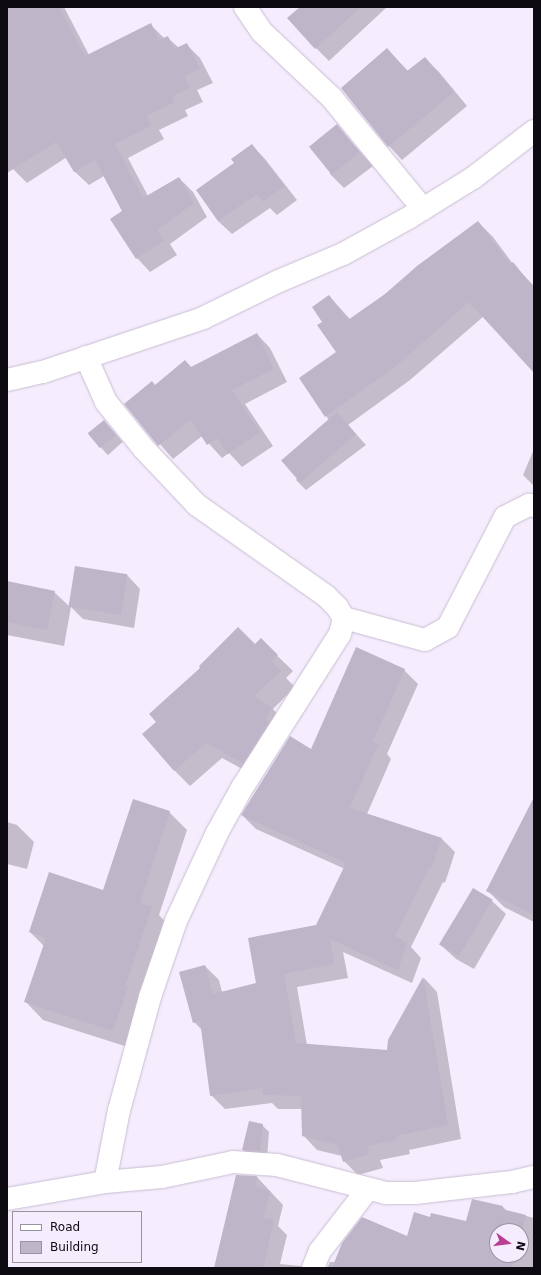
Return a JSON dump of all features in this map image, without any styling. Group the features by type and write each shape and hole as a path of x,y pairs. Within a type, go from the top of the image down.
{"street":[{"path":"245,7 262,32 331,97 423,209"},
{"path":"7,380 43,372 203,318 279,281 343,254 423,209 474,178 534,131"},
{"path":"86,357 106,402 144,449 197,505 326,596 337,607 344,618 425,640 448,627 505,517 529,505 534,506"},
{"path":"105,1182 123,1094 150,996 176,921 217,833 243,786 340,634 344,618"},
{"path":"7,1199 105,1182 162,1177 233,1162 277,1165 368,1190 386,1193 415,1193 512,1182 534,1177"},
{"path":"313,1268 320,1251 368,1190"}],"building":[{"path":"7,7 59,7 85,56 151,23 159,40 168,36 174,49 187,43 200,69 185,76 190,88 172,97 175,102 147,116 151,126 115,144 143,198 179,177 194,203 157,230 164,241 136,259 110,219 122,211 95,160 74,172 56,142 7,173"},
{"path":"300,7 361,7 315,49 287,18"},
{"path":"387,48 407,71 425,57 454,92 388,147 341,88"},
{"path":"337,124 360,152 332,175 309,147"},
{"path":"252,144 284,186 263,202 257,194 218,221 196,190 234,163 231,159"},
{"path":"478,221 510,264 513,262 534,288 534,373 469,302 396,366 325,417 299,378 336,352 317,325 322,322 312,307 329,295 348,320 385,294 417,266"},
{"path":"257,333 274,369 232,390 260,432 228,454 217,438 207,445 191,420 158,446 124,404 152,381 155,385 185,360 191,367"},
{"path":"337,412 356,434 300,482 281,461"},
{"path":"104,420 116,435 100,448 88,433"},
{"path":"75,566 127,574 121,615 69,606"},
{"path":"7,581 55,591 47,630 7,622"},
{"path":"238,627 255,644 261,638 278,655 271,661 281,671 254,696 272,708 265,720 269,722 243,763 206,743 174,771 142,734 156,722 149,714 200,668 199,666"},
{"path":"356,647 405,669 373,741 378,744 350,808 442,838 431,869 429,868 395,936 407,943 398,970 330,939 334,964 284,974 296,1043 387,1050 388,1040 423,977 448,1125 396,1136 397,1140 367,1146 369,1154 343,1162 338,1145 302,1136 301,1096 263,1095 263,1088 210,1096 200,1021 193,1023 179,972 205,965 213,994 256,983 248,938 316,925 346,863 241,815 290,736 311,749"},
{"path":"534,797 534,915 486,891"},
{"path":"133,799 170,811 140,903 152,907 125,987 128,987 113,1031 24,1002 46,938 29,932 49,872 103,890"},
{"path":"473,888 493,900 459,956 439,945"},
{"path":"249,1121 263,1124 260,1151 242,1150"},
{"path":"236,1175 257,1176 256,1187 270,1191 263,1218 274,1220 263,1268 214,1268"},
{"path":"472,1199 503,1206 502,1209 526,1215 524,1223 489,1223 489,1263 514,1263 512,1268 332,1268 342,1243 362,1217 407,1236 414,1212 430,1217 431,1213 466,1221"}]}
